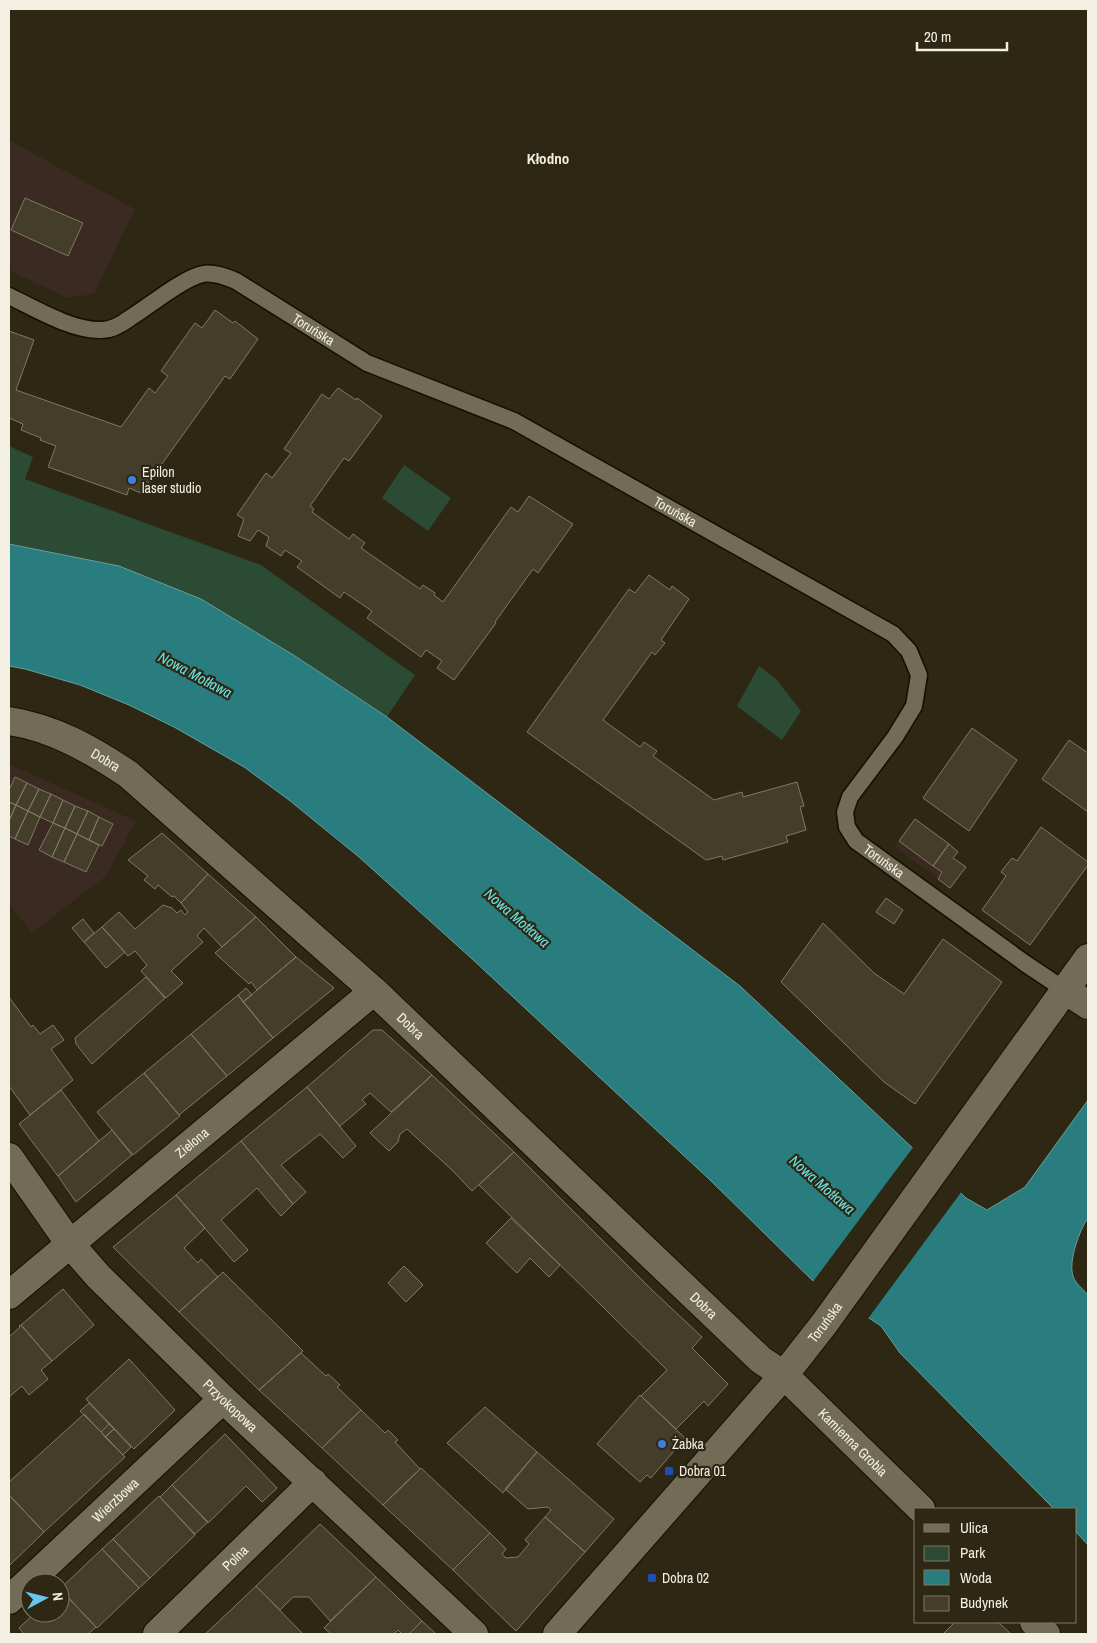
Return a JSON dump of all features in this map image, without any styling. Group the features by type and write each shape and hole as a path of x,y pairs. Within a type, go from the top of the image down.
{"street":[{"name":"Dobra","path":"9,721 53,732 93,750 128,774 374,991 761,1360 784,1375"},
{"name":"Toruńska","path":"557,1634 784,1375 824,1324 1088,958"},
{"path":"1065,990 1088,1005"},
{"name":"Zielona","path":"9,1295 374,991"},
{"name":"Przyokopowa","path":"9,1157 70,1244 98,1276 223,1399 474,1634"},
{"name":"Kamienna Grobla","path":"784,1375 920,1508"},
{"name":"Wierzbowa","path":"9,1600 223,1399"},
{"name":"Polna","path":"157,1634 313,1482"},
{"path":"1035,1623 1046,1634"}],"lane":[{"name":"Toruńska","path":"9,296 68,323 83,328 104,330 120,325 188,280 204,274 218,274 236,281 368,363 514,421 893,634 909,651 919,675 914,706 895,737 850,797 845,812 847,827 856,841 1065,990"}],"shaded area":[{"path":"9,140 135,209 94,294 67,298 9,270"},
{"path":"9,764 136,821 106,876 32,933 9,904"},
{"path":"915,819 958,852 953,858 966,867 950,888 895,847"}],"green space":[{"path":"9,446 33,457 25,479 261,565 415,675 387,717 295,656 201,599 119,566 9,544"},
{"path":"404,465 451,498 428,531 382,498"},
{"path":"759,666 776,679 801,711 782,740 737,706"}],"water":[{"name":"Nowa Motława","path":"9,544 119,566 201,599 295,656 387,717 740,986 966,1198 987,1210 1025,1187 1088,1100 1088,1218 1073,1254 1072,1270 1075,1281 1088,1295 1088,1545 1077,1533 1077,1508 1053,1508 900,1353 881,1326 813,1281 709,1179 470,957 359,857 289,800 244,767 174,727 129,705 80,685 9,666"}],"pier":[{"path":"914,1146 962,1191 867,1320 812,1283"}],"building":[{"path":"25,198 83,223 68,256 11,230"},
{"path":"215,310 233,323 235,321 258,339 230,379 225,376 141,493 129,488 127,495 48,467 56,446 21,430 23,424 9,418 9,331 34,340 16,390 121,427 149,388 155,393 168,376 161,371 195,323 202,328"},
{"path":"338,388 356,400 357,398 382,416 349,461 344,458 310,506 314,509 312,512 349,539 353,534 365,543 361,548 420,589 423,585 435,593 434,595 443,602 511,507 518,512 529,496 573,524 538,573 533,569 454,680 437,668 442,661 426,650 421,657 367,618 372,611 344,592 340,598 297,567 302,561 285,550 281,556 266,546 269,537 258,530 250,541 238,536 244,519 237,515 266,473 272,478 291,453 284,449 322,394 329,399"},
{"path":"649,575 670,590 672,586 689,599 661,640 665,643 655,655 652,652 603,720 640,747 644,742 657,751 653,756 714,800 742,792 743,797 797,782 804,806 800,807 806,830 786,836 788,842 723,860 722,856 706,860 527,732 629,589 635,593"},
{"path":"972,728 1017,760 969,831 923,798"},
{"path":"1069,740 1088,753 1088,812 1042,779"},
{"path":"15,777 27,783 16,805 9,802 9,790"},
{"path":"27,783 39,789 28,811 16,805"},
{"path":"39,789 51,794 40,817 28,811"},
{"path":"51,794 63,800 53,823 40,817"},
{"path":"63,800 75,806 65,828 53,823"},
{"path":"9,802 16,805 9,821"},
{"path":"16,805 28,811 15,839 9,836 9,821"},
{"path":"75,806 88,811 77,834 65,828"},
{"path":"28,811 40,817 28,845 15,839"},
{"path":"88,811 99,817 89,840 77,834"},
{"path":"99,817 113,824 102,846 89,840"},
{"path":"915,819 949,844 933,866 899,841"},
{"path":"53,823 65,828 52,857 39,850"},
{"path":"1041,827 1088,862 1088,865 1030,945 982,910 1006,876 1001,872 1012,858 1017,861"},
{"path":"65,828 77,834 64,862 52,857"},
{"path":"162,833 208,874 181,903 158,885 155,889 144,880 148,876 128,860"},
{"path":"77,834 99,845 86,872 64,862"},
{"path":"949,844 958,852 953,858 966,867 950,888 938,879 942,872 933,866"},
{"path":"208,874 256,917 222,947 204,928 197,936 203,942 171,971 183,983 166,998 141,971 147,965 135,951 128,956 102,927 119,912 135,929 163,905 172,908 177,913 181,910 185,915 188,912 181,903"},
{"path":"886,898 903,910 894,924 876,912"},
{"path":"256,917 296,957 257,990 251,982 249,984 215,953"},
{"path":"83,919 94,933 84,942 72,928"},
{"path":"823,923 874,973 904,994 943,939 1002,982 915,1104 884,1082 781,982"},
{"path":"102,927 125,952 106,968 84,942"},
{"path":"296,957 334,988 273,1038 243,1002"},
{"path":"146,977 165,998 92,1064 76,1044 75,1038"},
{"path":"246,988 252,995 243,1002 238,995"},
{"path":"238,995 273,1038 227,1076 191,1034"},
{"path":"9,997 31,1027 33,1025 40,1034 53,1025 64,1040 51,1049 73,1080 30,1115 9,1086"},
{"path":"373,1030 382,1030 432,1075 391,1112 370,1093 362,1100 366,1104 340,1126 307,1087"},
{"path":"191,1034 227,1076 179,1115 144,1073"},
{"path":"144,1073 180,1116 133,1155 97,1112"},
{"path":"432,1075 514,1152 472,1191 407,1129 400,1134 398,1142 389,1151 370,1133"},
{"path":"307,1087 356,1146 343,1158 320,1134 281,1165 306,1192 293,1204 241,1141"},
{"path":"61,1090 99,1141 58,1176 19,1124"},
{"path":"112,1130 132,1155 76,1202 58,1176"},
{"path":"241,1141 293,1204 281,1216 257,1188 221,1220 248,1250 234,1262 176,1195"},
{"path":"514,1152 653,1291 702,1337 692,1348 728,1384 708,1406 704,1401 676,1429 641,1396 667,1370 479,1185"},
{"path":"176,1195 205,1228 184,1248 198,1263 201,1259 218,1277 179,1312 113,1247"},
{"path":"511,1218 560,1265 549,1277 530,1258 517,1273 486,1243"},
{"path":"404,1266 423,1285 406,1302 388,1283"},
{"path":"223,1272 303,1351 259,1390 179,1312"},
{"path":"63,1289 94,1325 52,1361 21,1325"},
{"path":"21,1325 52,1361 41,1370 48,1379 29,1395 22,1386 9,1397 9,1337"},
{"path":"301,1353 326,1376 328,1374 340,1385 337,1387 361,1410 322,1448 259,1390"},
{"path":"129,1359 175,1410 134,1449 86,1399"},
{"path":"640,1395 685,1438 651,1478 647,1475 640,1482 597,1444"},
{"path":"89,1403 109,1424 101,1432 80,1411"},
{"path":"485,1407 537,1452 503,1493 447,1443"},
{"path":"361,1410 385,1433 388,1430 398,1440 395,1442 420,1469 383,1505 322,1448"},
{"path":"84,1414 125,1457 44,1532 9,1495 9,1482"},
{"path":"109,1424 114,1429 105,1437 101,1432"},
{"path":"114,1429 131,1447 123,1455 105,1437"},
{"path":"225,1434 277,1488 262,1502 246,1486 208,1523 172,1485"},
{"path":"537,1452 614,1519 585,1552 545,1517 551,1510 548,1507 528,1509 505,1489"},
{"path":"421,1468 490,1533 453,1570 383,1505"},
{"path":"172,1485 208,1522 195,1534 160,1497"},
{"path":"9,1495 44,1532 9,1566"},
{"path":"159,1496 195,1535 150,1578 113,1539"},
{"path":"545,1517 585,1552 516,1631 453,1570 490,1533 506,1549 502,1554 506,1558 518,1557 529,1544 525,1540"},
{"path":"320,1524 376,1577 330,1621 309,1597 293,1597 280,1610 256,1586"},
{"path":"113,1539 150,1578 139,1588 102,1549"},
{"path":"102,1549 139,1588 97,1628 70,1600 70,1579"},
{"path":"376,1577 422,1621 409,1634 402,1634 398,1630 394,1634 331,1634 324,1628"},
{"path":"256,1586 303,1634 205,1634 215,1625"},
{"path":"70,1600 96,1627 88,1634 24,1634 19,1628 24,1623 70,1623"},
{"path":"422,1621 436,1634 409,1634"},
{"path":"954,1623 999,1623 1011,1634 943,1634"}],"place":[{"name":"Epilon laser studio","path":"132,480"},
{"name":"Żabka","path":"662,1444"},
{"name":"Dobra 01","path":"669,1471"},
{"name":"Dobra 02","path":"652,1578"}],"district":[{"name":"Kłodno","path":"548,159"}]}
